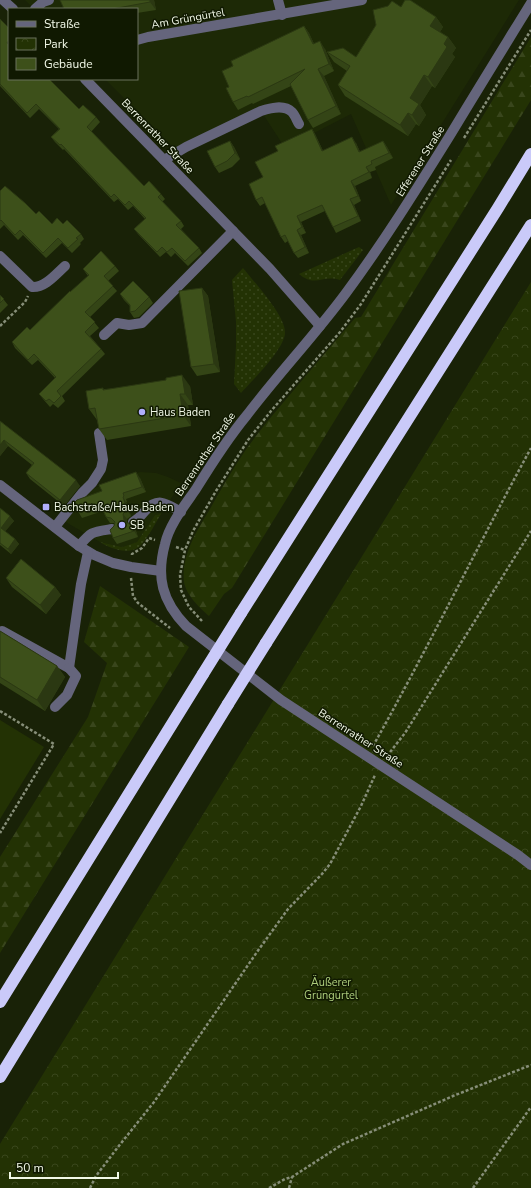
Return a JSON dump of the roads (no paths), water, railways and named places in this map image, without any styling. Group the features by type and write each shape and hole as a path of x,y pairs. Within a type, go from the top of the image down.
{"highway":[{"path":"0,1002 202,674 494,215 531,154"},
{"path":"0,1077 266,643 531,225"}],"street":[{"path":"3,0 12,8"},
{"path":"36,8 48,0"},
{"path":"278,0 282,15"},
{"name":"Am Grüngürtel","path":"138,40 362,0"},
{"name":"Efferener Straße","path":"320,326 346,293 401,215 531,3"},
{"name":"Berrenrather Straße","path":"86,80 270,269 320,326 247,415 221,450 168,534 161,571 161,584 170,607 186,626 281,700 518,854 531,865"},
{"path":"164,160 186,147 272,107 283,107 292,112 299,124"},
{"path":"104,335 117,323 129,325 142,323 233,231"},
{"path":"0,256 32,287 43,286 65,266"},
{"path":"55,526 92,483 101,469 104,460 99,433"},
{"path":"0,484 88,552 113,563 161,571"},
{"path":"133,522 140,518 150,506 158,502 165,503 181,512"},
{"path":"79,546 91,533 112,528"},
{"path":"69,668 81,584 88,552"},
{"path":"2,631 69,668 76,676 67,695 55,707"}],"place":[{"name":"Haus Baden","path":"142,412"},
{"name":"Bachstraße/Haus Baden","path":"46,507"},
{"name":"SB","path":"122,525"}],"park label":[{"name":"Äußerer Grüngürtel","path":"331,988"}]}
